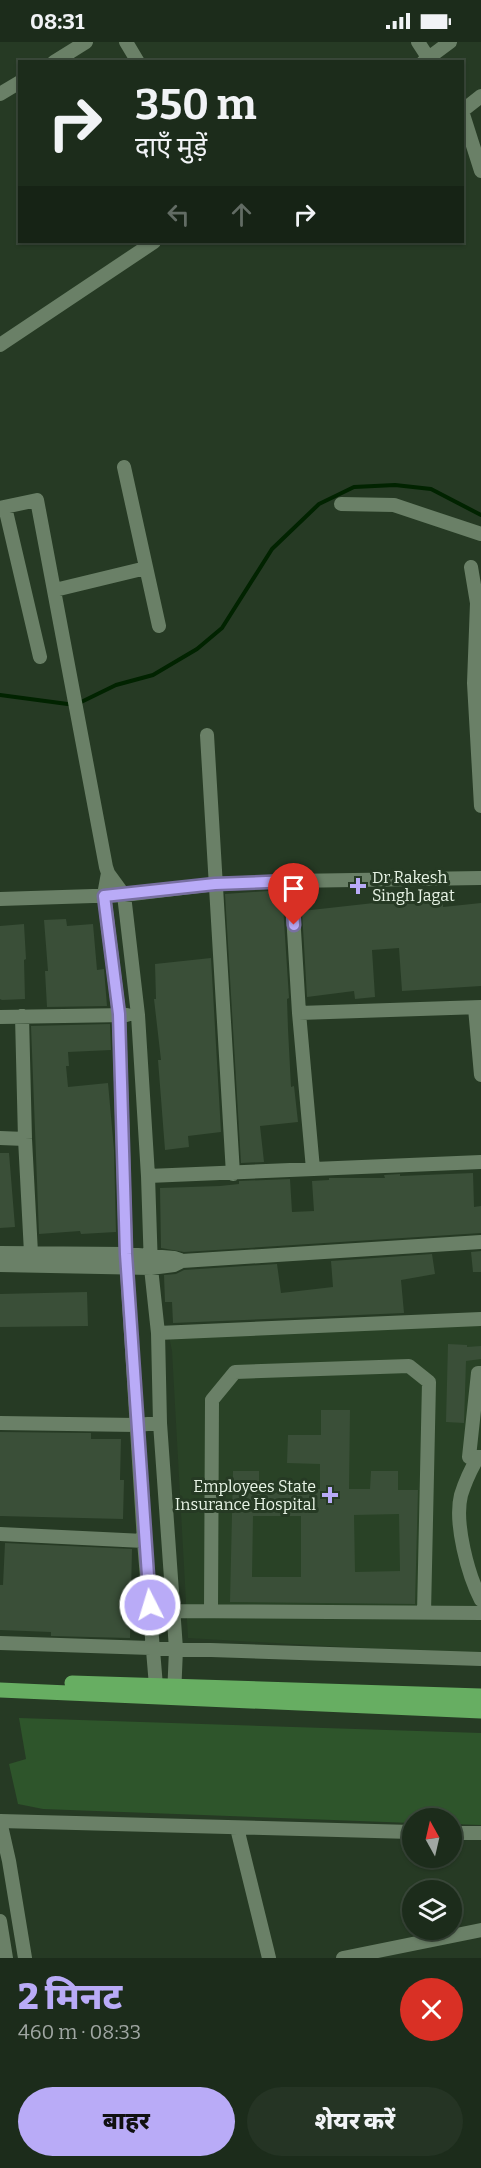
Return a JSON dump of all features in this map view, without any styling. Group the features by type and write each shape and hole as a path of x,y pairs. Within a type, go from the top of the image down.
{"main road":[{"path":"0,1681 156,1686 175,1693 481,1711"},
{"path":"0,1690 481,1696"}],"street":[{"path":"57,60 86,42"},
{"path":"126,42 137,60"},
{"path":"418,42 428,60 450,42"},
{"path":"0,94 18,83"},
{"path":"464,109 481,96"},
{"path":"464,117 481,171"},
{"path":"0,345 153,243"},
{"path":"124,467 159,626"},
{"path":"40,657 2,508 37,500 108,873 104,896 119,1014 127,1260 136,1425 156,1686"},
{"path":"341,504 394,505 481,534"},
{"path":"471,567 477,603 474,683 481,806"},
{"path":"55,590 146,568"},
{"path":"207,735 233,1174"},
{"path":"108,873 124,895 138,1015 151,1262 158,1338 160,1423 177,1649 175,1693"},
{"path":"0,899 124,895 215,884 481,878"},
{"path":"291,881 299,1013 313,1169"},
{"path":"299,1013 478,1007 481,1075"},
{"path":"0,1017 138,1015"},
{"path":"22,1016 31,1253"},
{"path":"0,1138 25,1138"},
{"path":"148,1176 481,1162"},
{"path":"0,1253 31,1253 151,1262 481,1242"},
{"path":"0,1265 127,1260"},
{"path":"132,1344 158,1338 481,1319"},
{"path":"211,1611 212,1400 234,1372 409,1366 429,1382 424,1613"},
{"path":"480,1457 469,1457 478,1373 481,1373"},
{"path":"0,1423 136,1425 160,1423"},
{"path":"480,1457 470,1471 460,1497 461,1534 472,1582 481,1600"},
{"path":"0,1534 144,1541"},
{"path":"174,1611 481,1613"},
{"path":"0,1643 481,1659"},
{"path":"25,1958 0,1821 402,1832"},
{"path":"237,1828 269,1958"},
{"path":"462,1833 481,1833"},
{"path":"0,1921 3,1949"},
{"path":"343,1958 481,1930"}],"shaded area":[{"name":"Employees State Insurance Hospital","path":"481,1323 481,1655 188,1638 172,1351 169,1336"},
{"path":"19,1718 481,1733 481,1825 462,1824 462,1808 402,1808 402,1823 43,1809 18,1804 9,1764 26,1759"}],"building":[{"path":"282,890 289,998 287,999 291,1087 294,1086 298,1122 260,1126 264,1162 241,1163 225,894"},
{"path":"419,898 419,903 443,900 443,907 481,903 481,986 402,991 399,948 372,950 375,997 355,999 354,991 307,997 302,911"},
{"path":"66,919 67,926 93,924 97,970 104,969 107,1006 47,1007 45,971 48,971 44,920"},
{"path":"24,924 25,999 2,1000 0,999 0,926"},
{"path":"211,958 221,1132 188,1136 189,1147 165,1150 158,1060 161,1060 154,999 156,999 155,964"},
{"path":"110,1024 111,1050 68,1052 69,1066 66,1066 68,1087 108,1083 114,1150 116,1232 81,1234 80,1231 39,1234 31,1026"},
{"path":"0,1153 9,1153 15,1227 0,1228"},
{"path":"473,1173 474,1207 481,1206 481,1233 184,1252 161,1248 160,1188 220,1186 239,1184 239,1181 290,1179 292,1212 314,1211 312,1181 329,1180 329,1178 385,1178 384,1175 400,1174 400,1176"},
{"path":"481,1251 481,1272 473,1272 471,1252"},
{"path":"432,1254 435,1274 401,1280 404,1313 173,1323 172,1302 165,1302 164,1275 176,1274 184,1270 277,1264 281,1293 333,1287 331,1261"},
{"path":"87,1292 88,1326 0,1327 0,1294"},
{"path":"448,1344 467,1345 467,1347 481,1346 481,1359 466,1361 464,1423 446,1422"},
{"path":"321,1410 350,1410 349,1489 370,1489 371,1471 398,1471 398,1490 418,1490 415,1604 230,1602 233,1471 259,1471 259,1488 320,1489 320,1464 287,1463 288,1435 321,1435","holes":["399,1514 400,1571 355,1572 354,1515","253,1516 301,1516 301,1577 252,1577"]},
{"path":"0,1432 91,1433 91,1439 121,1439 120,1480 124,1480 123,1519 0,1516"},
{"path":"5,1543 132,1549 130,1638 51,1636 51,1632 0,1630 0,1585 3,1585"}],"waterway":[{"path":"0,695 75,705 116,685 153,675 197,649 222,628 272,549 319,504 354,487 395,485 431,489 481,515"}],"place":[{"name":"Dr Rakesh Singh Jagat","path":"358,886"},
{"name":"Employees State Insurance Hospital","path":"330,1495"}],"route":[{"path":"150,1605 126,1254 119,1014 104,896 215,884 291,881 294,925"}]}
